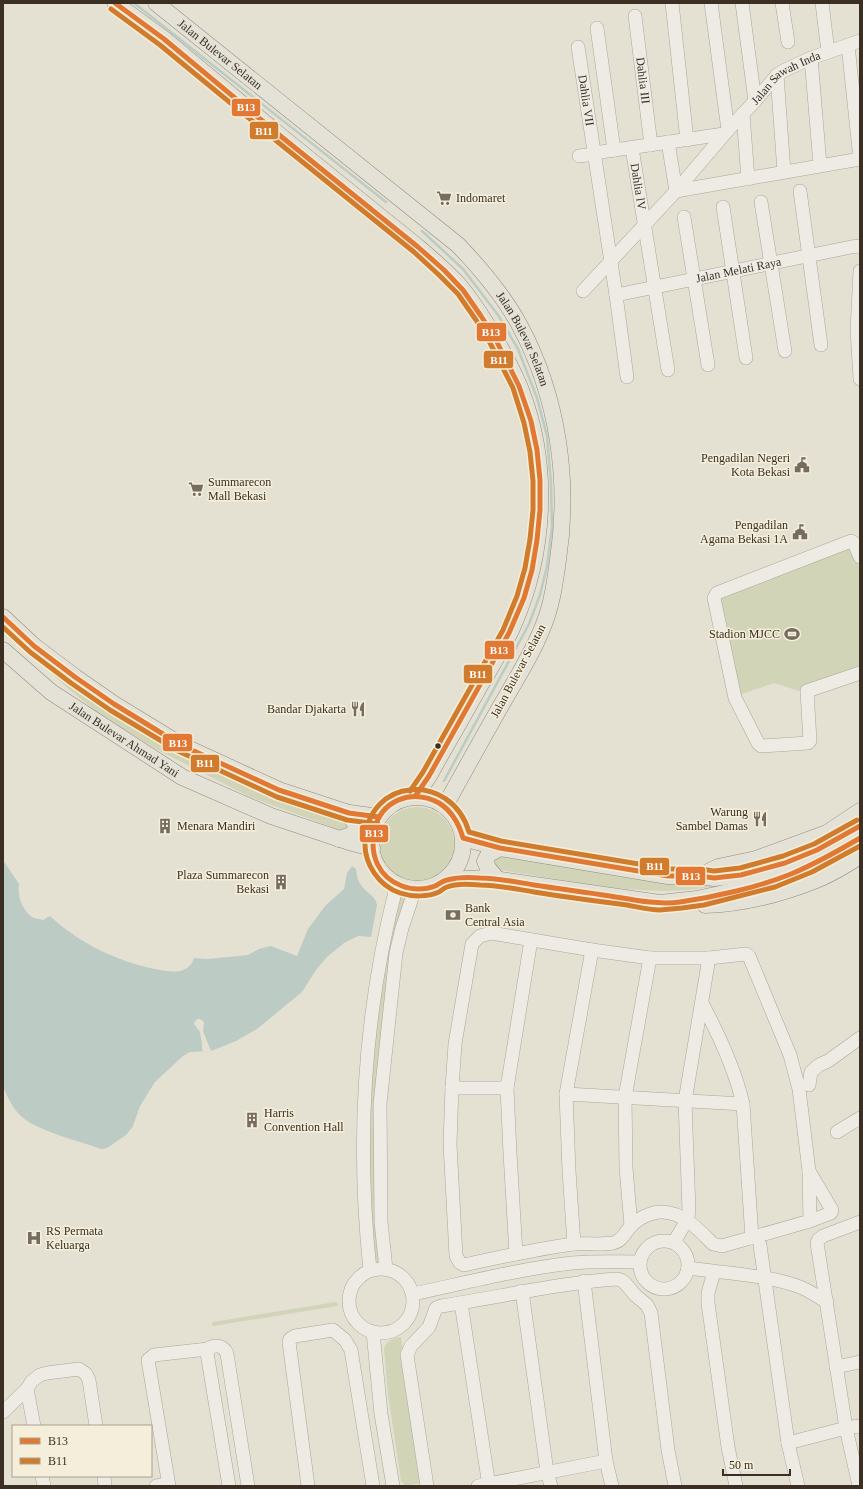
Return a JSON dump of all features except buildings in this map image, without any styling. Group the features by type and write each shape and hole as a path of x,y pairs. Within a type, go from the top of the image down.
{"main road":[{"name":"Jalan Bulevar Selatan","path":"115,3 164,39 438,264 458,284 478,310 509,363 522,392 532,425 539,471 540,513 535,557 522,602 513,626 429,776 416,795"},
{"name":"Jalan Bulevar Selatan","path":"156,3 458,245 475,263 520,325 543,380 552,409 558,441 562,492 560,541 553,594 544,623 526,662 445,806"},
{"name":"Jalan Bulevar Ahmad Yani","path":"3,617 34,646 75,677 114,704 181,745 279,790 349,814 379,817"},
{"name":"Jalan Bulevar Ahmad Yani","path":"3,650 51,692 167,768 207,789 267,814 339,839 372,848"},
{"path":"429,776 433,788 443,794 454,789"},
{"path":"416,795 437,801 454,814 460,826 463,838 463,850 460,861 446,880 433,887 415,889 397,884 385,875 376,863 372,848 372,832 379,817 394,802 405,797 416,795"},
{"path":"700,876 718,867 756,859 827,833 860,811"},
{"path":"339,839 351,835 357,830 349,814"},
{"path":"660,903 697,899 729,892 787,869 860,826"},
{"path":"463,838 500,848 668,876 700,876 714,878 815,864 860,838"},
{"path":"497,879 488,868 485,861 488,854 500,848"},
{"path":"446,880 486,878 660,903 691,906 722,905 752,899 817,880 860,856"}],"street":[{"path":"672,3 687,140"},
{"path":"579,156 687,140 726,132 711,3"},
{"path":"742,3 756,101"},
{"path":"782,3 788,42"},
{"path":"822,3 828,52"},
{"name":"Dahlia III","path":"635,16 651,145"},
{"path":"597,28 614,150"},
{"path":"668,142 676,191 860,159 854,43"},
{"name":"Jalan Sawah Inda","path":"583,291 676,191 726,132 756,101 778,75 783,71 811,58 854,43"},
{"name":"Dahlia VII","path":"578,47 611,261 627,377"},
{"path":"811,58 820,165"},
{"path":"778,75 784,172"},
{"path":"743,114 748,179"},
{"name":"Dahlia lV","path":"632,148 668,370"},
{"path":"800,191 822,345"},
{"path":"761,202 785,351"},
{"path":"723,207 746,358"},
{"path":"684,217 708,365"},
{"name":"Jalan Melati Raya","path":"616,295 809,255 860,246"},
{"path":"860,271 857,330 860,379"},
{"path":"860,557 854,543 851,541 717,593 714,598 735,698 758,743 761,746 808,743 810,741 807,691 860,673"},
{"path":"370,1270 363,1162 365,1084 373,1001 385,930 397,884"},
{"path":"386,1269 381,1222 380,1104 396,953 402,928 415,889"},
{"path":"809,1171 832,1210 831,1214 756,1241 717,1246 687,1220 670,1213 657,1212 631,1226 619,1241 612,1243 574,1244 464,1265 460,1263 456,1256 450,1144 452,1088 455,1044 472,944 480,936 491,933 650,958 709,958 746,954 750,958 795,1071 800,1095 809,1171 810,1221"},
{"path":"516,1254 508,1088 531,940"},
{"path":"574,1244 568,1163 566,1094 592,950"},
{"path":"631,1226 626,1168 625,1097 650,958"},
{"path":"674,1242 687,1220 690,1200 685,1101 709,958"},
{"path":"702,1003 725,1051 739,1086 743,1104 756,1241 764,1278 788,1443 798,1486"},
{"path":"809,1085 811,1072 860,1038"},
{"path":"452,1088 508,1088"},
{"path":"566,1094 743,1104"},
{"path":"837,1132 860,1118"},
{"path":"859,1486 846,1428 817,1243 823,1236 860,1222"},
{"path":"659,1240 667,1240 674,1242 686,1253 688,1268 686,1276 681,1282 674,1287 666,1289 658,1288 650,1284 642,1275 640,1262 646,1248 652,1243 659,1240"},
{"path":"413,1294 557,1266 595,1262 640,1262"},
{"path":"688,1268 764,1278 800,1287 827,1302"},
{"path":"386,1269 395,1272 403,1277 413,1294 413,1305 410,1315 404,1324 395,1330 384,1333 373,1332 364,1328 357,1322 352,1314 349,1298 351,1288 356,1280 370,1270 386,1269"},
{"path":"714,1272 708,1293 708,1303 728,1447 736,1486"},
{"path":"427,1486 407,1355 411,1346 429,1327 436,1308 522,1291 584,1281 621,1280 649,1308 668,1450 676,1486"},
{"path":"584,1281 606,1461 612,1486"},
{"path":"522,1291 550,1486"},
{"path":"461,1303 485,1485 606,1461"},
{"path":"308,1486 289,1342 290,1339 295,1336 333,1330 345,1340 351,1350 373,1486"},
{"path":"373,1332 381,1414 393,1486"},
{"path":"164,1485 148,1360 154,1355 222,1347 226,1350 227,1354 248,1486"},
{"path":"208,1349 229,1486"},
{"path":"836,1367 860,1362"},
{"path":"3,1412 27,1389 32,1381 40,1375 79,1369 86,1374 89,1380 96,1425"},
{"path":"27,1389 34,1425"},
{"path":"788,1443 846,1428 860,1426"}],"green space":[{"name":"Stadion MJCC","path":"852,547 860,570 860,671 802,692 774,683 736,696 716,597"},
{"path":"42,659 160,741 256,790 349,819 349,830 340,830 250,797 154,748 94,710 41,663"},
{"path":"410,807 424,807 438,813 448,823 454,837 454,851 448,865 438,875 424,881 410,881 396,875 386,865 380,851 380,837 386,823 396,813"},
{"path":"497,854 729,884 696,889 663,891 599,886 494,869 492,856"},
{"path":"397,884 415,889 402,928 384,1060 386,1269 370,1270 363,1120"},
{"path":"336,1302 338,1304 337,1306 213,1326 212,1324 213,1322"},
{"path":"401,1337 421,1483 405,1486 401,1481 388,1394 384,1348 391,1340"}],"shaded area":[{"path":"3,860 19,884 19,893 23,908 34,918 43,920 50,916 73,935 112,956 140,966 172,972 187,968 194,958 208,959 248,955 259,949 271,946 297,956 308,929 326,905 344,889 347,873 352,866 356,869 357,877 363,888 372,896 377,905 371,937 358,936 344,943 327,957 316,970 302,992 257,1029 236,1041 211,1051 190,1052 183,1056 155,1082 140,1106 133,1126 126,1135 107,1148 102,1149 47,1131 28,1121 15,1110 3,1087"}],"pier":[{"path":"198,1019 204,1022 203,1031 211,1051 203,1052 200,1032 194,1024"}],"waterway":[{"path":"134,3 386,202"},
{"path":"422,231 463,269 498,315 518,349 537,398 547,436 551,483 552,527 547,566 540,595 529,624 444,781"}],"transit line":[{"name":"B13","path":"115,3 164,39 444,270 463,290 494,336 519,386 531,421 537,450 540,480 540,510 532,570 524,598 509,633 429,776 416,795"},
{"name":"B11","path":"111,9 160,45 414,252 439,275 458,294 476,320 488,339 513,388 524,423 530,452 533,481 533,510 525,568 517,596 503,630 423,772 410,791"},
{"name":"B13","path":"3,617 34,646 75,677 114,704 181,745 279,790 349,813 379,817"},
{"name":"B11","path":"3,627 30,652 71,683 110,710 178,751 277,797 347,820 378,824"},
{"name":"B11","path":"857,820 814,844 783,856 740,868 714,871 700,869 669,869 501,841 469,832 459,812 445,799 429,791 411,790 394,794 380,804 369,820 365,850 370,866 379,880 392,890 400,893 420,896 430,895 439,892 444,888 459,884 487,885 660,910 704,905 775,887 812,872 860,846"},
{"name":"B13","path":"860,826 817,850 785,863 741,875 714,878 700,876 668,876 500,848 463,838 457,823 444,806 429,799 408,797 390,805 383,812 377,821 374,832 373,849 378,864 387,877 402,886 410,888 427,888 435,886 445,880 455,878 487,878 637,900 671,903 737,891 765,883 809,866 860,838"}],"place":[{"name":"Indomaret","path":"444,198"},
{"name":"Pengadilan Negeri Kota Bekasi","path":"802,465"},
{"name":"Summarecon Mall Bekasi","path":"196,489"},
{"name":"Pengadilan Agama Bekasi 1A","path":"800,532"},
{"name":"Stadion MJCC","path":"792,634"},
{"name":"Bandar Djakarta","path":"358,709"},
{"name":"Warung Sambel Damas","path":"760,819"},
{"name":"Menara Mandiri","path":"165,826"},
{"name":"Plaza Summarecon Bekasi","path":"281,882"},
{"name":"Bank Central Asia","path":"453,915"},
{"name":"Harris Convention Hall","path":"252,1120"},
{"name":"RS Permata Keluarga","path":"34,1238"}]}
